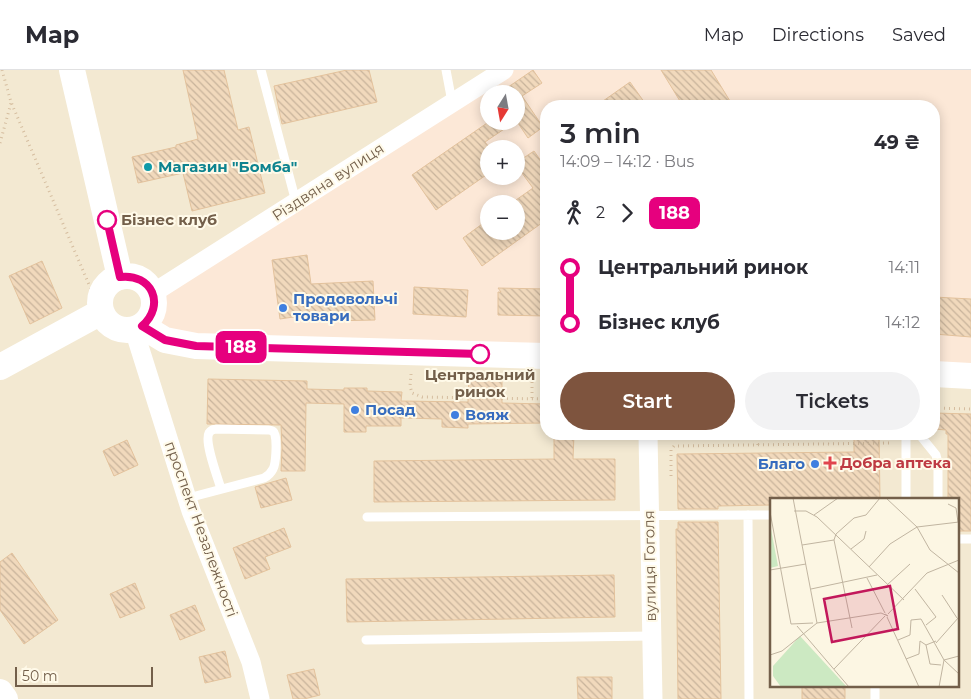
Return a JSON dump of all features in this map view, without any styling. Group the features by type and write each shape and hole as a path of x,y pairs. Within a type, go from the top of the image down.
{"street":[{"path":"72,70 120,277"},
{"name":"Різдвяна вулиця","path":"152,293 504,70"},
{"path":"138,328 152,314 154,300 152,293 143,281 136,277 120,277 112,280 105,287 101,295 101,312 105,320 118,329 138,328 165,340 196,346 540,356"},
{"path":"0,367 101,312"},
{"name":"проспект Незалежності","path":"138,328 188,498 251,662 260,699"},
{"path":"940,374 971,376"},
{"name":"вулиця Гоголя","path":"648,440 653,699"},
{"path":"0,692 5,699"}],"lane":[{"path":"261,70 296,203"},
{"path":"446,70 452,102"},
{"path":"188,498 264,478 269,475 274,469 275,460 275,435 273,431 216,429 209,433 208,443 222,489"},
{"path":"906,440 906,498"},
{"path":"925,440 936,455 938,463 938,498"},
{"path":"366,517 770,514"},
{"path":"748,515 749,699"},
{"path":"958,539 971,539"},
{"path":"366,640 652,636"},
{"path":"875,686 875,699"}],"path":[{"path":"2,70 11,102 101,312"},
{"path":"0,143 11,102"},
{"path":"940,408 971,409"},
{"path":"758,440 758,445"},
{"path":"829,440 829,444"},
{"path":"671,476 671,450 674,446 829,444 880,440"}],"shaded area":[{"path":"0,70 971,70 971,699 0,699"},
{"name":"Центральний ринок","path":"504,70 971,70 971,376 940,374 940,100 540,100 540,356 196,346 148,321 154,308 154,300 480,86 480,130 525,130 525,85 481,85"}],"building":[{"path":"183,70 224,70 238,130 249,127 265,193 192,211 183,173 138,183 132,157 176,147 176,145 198,139"},
{"path":"347,70 369,70 377,102 282,124 274,86"},
{"path":"533,70 542,83 525,94 525,85 511,85"},
{"path":"661,70 711,70 729,100 679,100"},
{"path":"630,82 643,100 604,100"},
{"path":"525,100 540,123 540,129 528,138 523,130 525,130"},
{"path":"480,128 480,130 503,130 488,140 480,140 480,179 436,210 412,175"},
{"path":"534,151 540,160 540,224 525,235 525,195 523,195 533,188 525,177 525,157"},
{"path":"480,226 480,240 518,240 482,266 463,238"},
{"path":"307,255 311,284 373,281 375,320 327,321 326,312 280,319 272,260"},
{"path":"42,261 62,308 30,324 9,276"},
{"path":"414,287 468,290 466,317 413,314"},
{"path":"498,288 540,289 540,316 498,315 498,292 501,292"},
{"path":"940,297 971,299 971,337 940,334"},
{"path":"469,376 502,377 502,403 540,404 540,423 468,424 468,428 442,427 442,419 401,418 401,426 366,426 366,432 344,432 344,404 306,403 305,471 281,471 281,425 207,424 208,379 307,381 307,389 344,390 344,388 367,388 367,391 402,392 401,401 468,402"},
{"path":"940,413 971,414 971,531 958,531 958,498 948,498 948,434 946,434 946,430 940,430"},
{"path":"127,440 138,465 114,476 103,451"},
{"path":"554,440 574,440 573,459 615,459 615,500 374,502 374,461 554,459"},
{"path":"854,440 879,440 880,498 770,498 770,505 718,506 718,509 678,509 677,454 854,452"},
{"path":"286,478 292,500 261,508 255,487"},
{"path":"678,522 718,522 721,699 678,699 676,529 678,529"},
{"path":"284,528 291,547 265,557 270,569 245,579 233,548"},
{"path":"12,553 58,620 24,644 0,610 0,562"},
{"path":"614,575 615,617 347,622 346,579"},
{"path":"135,583 145,608 120,618 110,594"},
{"path":"195,605 205,630 180,640 170,615"},
{"path":"225,651 231,677 205,683 199,657"},
{"path":"314,669 320,695 304,699 293,699 287,675"},
{"path":"577,677 612,677 612,699 578,699"},
{"path":"802,686 845,686 845,699 802,699"}],"bus line":[{"name":"188","path":"107,220 120,277 136,277 149,286 152,293 154,308 148,321 142,326 165,340 196,346 480,354"}],"place":[{"name":"Магазин \"Бомба\"","path":"148,167"},
{"name":"Бізнес клуб","path":"107,220"},
{"name":"Продовольчі товари","path":"283,308"},
{"name":"Центральний ринок","path":"480,354"},
{"name":"Посад","path":"355,410"},
{"name":"Вояж","path":"455,415"},
{"name":"Добра аптека","path":"830,463"},
{"name":"Благо","path":"815,464"}]}
